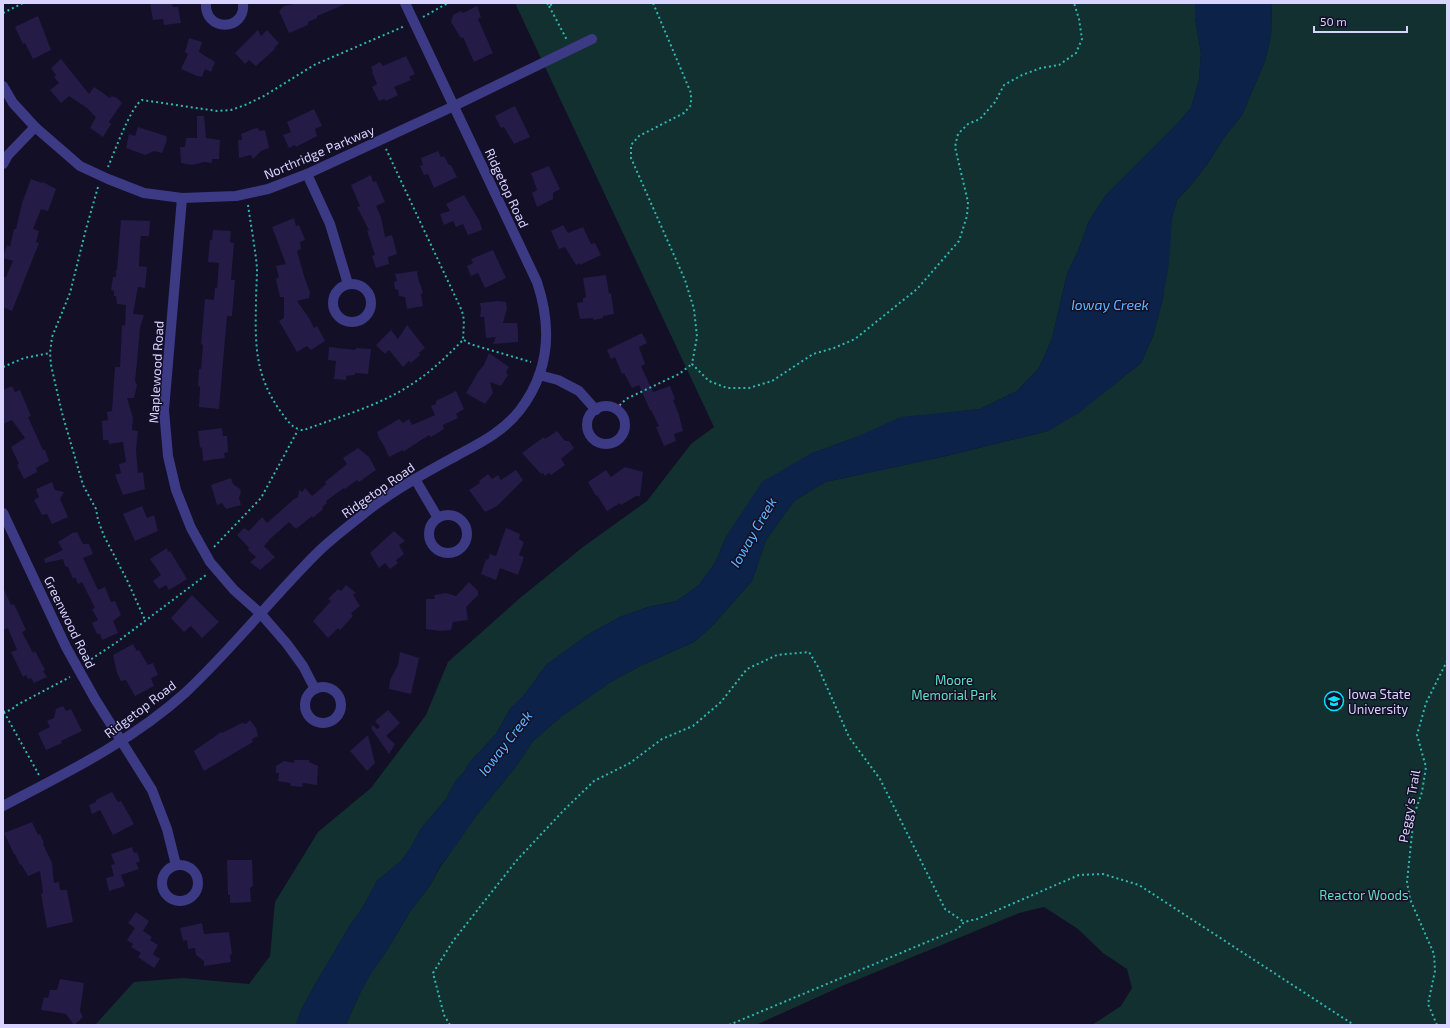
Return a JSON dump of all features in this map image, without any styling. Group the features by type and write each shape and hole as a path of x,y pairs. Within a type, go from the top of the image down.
{"street":[{"path":"206,3 206,11 209,17 219,24 225,25 237,21 243,11 243,3"},
{"name":"Ridgetop Road","path":"3,806 87,763 150,720 183,694 222,657 317,553 376,505 414,479 491,437 508,423 520,410 530,394 539,376 545,354 547,328 543,302 537,282 405,3"},
{"name":"Northridge Parkway","path":"3,86 12,103 35,127 80,166 103,177 144,192 182,198 236,196 268,189 307,174 454,106 592,38"},
{"path":"3,164 8,155 35,127"},
{"path":"307,174 330,224 348,284"},
{"name":"Maplewood Road","path":"182,198 164,410 168,456 176,490 191,528 215,568 234,590 261,614 286,644 303,666 315,689"},
{"path":"539,376 558,380 579,391 596,410"},
{"path":"606,407 616,409 621,413 624,419 624,432 616,442 604,444 597,442 589,433 588,420 596,410 606,407"},
{"path":"414,479 438,518"},
{"name":"Greenwood Road","path":"3,512 66,647 95,699 152,790 167,829 176,865"}],"path":[{"path":"3,13 23,3"},
{"path":"554,3 548,4 571,48"},
{"path":"616,409 626,399 679,374 692,364 697,337 694,309 685,280 631,158 631,144 639,136 684,113 691,105 691,93 653,3"},
{"path":"692,364 709,381 727,388 749,388 772,381 813,354 834,348 855,339 917,289 959,241 967,216 968,202 955,147 958,134 968,124 980,119 995,102 1004,85 1022,75 1041,68 1059,65 1076,53 1082,39 1079,19 1074,3"},
{"path":"246,194 257,270 256,309 260,370 272,399 294,428 304,430 399,392 433,369 463,340 464,320 462,311 381,139"},
{"path":"463,340 470,344 542,365"},
{"path":"3,367 24,358 50,353"},
{"path":"205,553 215,545 261,498 298,430"},
{"path":"44,785 3,712 12,710 17,705 68,679 78,668 117,642 215,568"},
{"path":"450,1025 444,1015 433,973 453,941 517,860 564,810 594,781 630,763 662,738 693,726 722,702 747,669 777,655 809,652 818,667 849,737 880,779 945,909 964,922"},
{"name":"Peggy's Trail","path":"1437,1025 1428,1004 1435,971 1434,954 1410,900 1407,882 1414,816 1422,792 1426,767 1417,735 1426,704 1447,661"},
{"path":"729,1025 958,928 964,922 977,919 1079,875 1103,874 1139,885 1354,1025"}],"green space":[{"path":"515,3 1195,3 1195,18 1201,53 1199,80 1191,108 1106,195 1089,221 1078,251 1067,274 1052,339 1039,368 1017,391 980,409 946,413 854,438 810,454 727,535 715,563 699,585 677,601 648,607 620,617 589,634 546,665 526,693 510,709 496,734 469,763 464,772 455,782 446,799 420,830 402,860 377,881 363,907 350,925 316,983 301,1010 296,1025 95,1025 134,982 183,978 249,984 270,956 275,902 318,832 371,788 426,715 448,662 520,598 583,547 647,501 691,444 714,427"},
{"name":"Moore Memorial Park","path":"1272,3 1447,3 1447,1025 1092,1025 1121,1006 1132,988 1127,969 1103,953 1078,929 1044,907 1019,913 842,986 756,1025 346,1025 359,995 372,971 384,955 411,910 429,887 439,869 475,817 517,765 533,741 562,716 609,683 638,667 694,642 712,626 752,581 766,540 794,501 825,482 946,456 1048,431 1111,387 1141,363 1153,336 1163,298 1172,218 1177,200 1208,163 1223,139 1242,115 1265,61 1271,35"}],"water":[{"name":"Ioway Creek","path":"1195,3 1272,3 1271,35 1265,61 1242,115 1223,139 1208,163 1177,200 1172,218 1169,263 1163,298 1153,336 1141,363 1079,413 1048,431 946,456 825,482 794,501 766,540 752,581 712,626 694,642 638,667 609,683 562,716 533,741 517,765 475,817 439,868 429,887 411,910 359,995 346,1025 296,1025 301,1010 316,983 350,925 363,907 377,881 402,860 420,830 446,799 455,782 464,772 469,763 496,734 510,709 526,693 546,665 589,634 620,617 648,607 677,601 699,585 715,563 727,535 762,482 810,454 854,438 901,417 980,409 1017,391 1039,368 1052,339 1067,274 1078,251 1089,221 1106,195 1191,108 1199,80 1201,53 1195,18"}],"building":[{"path":"150,3 172,3 173,7 178,7 181,23 164,25 163,19 153,20"},
{"path":"298,3 348,3 317,16 317,18 308,22 308,25 289,33 279,11 284,6"},
{"path":"477,6 481,17 478,19 493,53 474,62 463,37 461,38 451,22 453,15 461,11 463,13"},
{"path":"38,16 51,50 33,59 25,43 23,44 15,27"},
{"path":"258,30 261,36 267,30 279,43 274,48 275,49 256,66 249,60 245,64 235,53"},
{"path":"189,38 202,42 199,52 215,62 211,72 205,69 202,77 181,69 188,54 185,52"},
{"path":"406,56 415,74 409,77 411,80 394,87 398,95 386,101 384,99 379,101 372,87 377,84 371,67 380,62 383,66"},
{"path":"61,59 89,94 94,87 110,98 112,96 117,98 122,103 109,122 111,124 103,137 90,128 96,117 87,108 69,96 61,103 50,90 59,83 54,77 56,75 51,68"},
{"path":"515,106 530,137 514,144 504,127 501,128 495,116"},
{"path":"314,109 322,126 315,129 317,136 296,147 295,145 289,148 283,135 291,132 287,122"},
{"path":"197,116 204,116 206,138 220,140 219,159 212,159 212,163 204,162 192,165 181,163 180,147 185,147 186,138 197,138"},
{"path":"138,127 166,136 167,140 162,153 154,151 145,155 126,148 129,134 135,136"},
{"path":"258,128 259,131 265,130 269,148 261,151 253,159 251,155 239,158 238,140 242,140 241,134"},
{"path":"438,151 441,157 444,156 449,165 451,165 457,177 434,188 428,174 424,175 420,166 423,165 421,158"},
{"path":"549,166 560,189 553,193 553,199 537,207 532,193 537,190 531,173"},
{"path":"371,175 373,182 376,181 385,202 376,206 381,217 385,237 392,235 397,254 388,257 389,264 376,268 372,256 375,255 367,231 369,230 357,207 360,206 351,185"},
{"path":"31,179 42,183 43,182 56,189 48,211 41,209 33,229 39,231 36,242 39,243 12,311 3,307 3,277 6,277 13,261 3,258 7,245 10,247 22,203"},
{"path":"464,195 480,222 482,230 468,235 463,224 456,227 453,221 444,225 440,214 450,211 446,204"},
{"path":"294,218 296,226 299,225 305,240 300,242 301,249 297,251 310,292 309,298 297,301 314,328 317,326 325,341 311,350 307,346 297,352 279,321 284,318 284,297 280,297 276,279 279,277 276,266 286,264 272,227"},
{"path":"121,220 150,221 149,236 141,236 140,242 139,266 147,267 145,288 138,287 133,314 144,315 140,328 135,381 137,385 134,398 127,398 133,418 132,430 138,431 136,450 138,473 143,472 145,489 123,495 115,475 121,473 119,464 126,462 123,442 109,444 108,440 103,440 102,421 108,420 107,412 112,411 115,367 120,367 122,325 125,326 126,305 117,304 114,291 111,290 113,277 116,277 117,270"},
{"path":"563,225 568,233 583,227 591,244 595,243 601,255 580,265 580,263 576,265 565,247 559,249 551,231"},
{"path":"213,230 231,231 230,242 234,243 231,280 235,280 232,316 227,316 219,409 199,407 200,387 198,386 203,345 201,344 205,299 214,300 215,288 217,288 219,263 208,262 210,240 212,240"},
{"path":"493,250 506,278 485,288 478,273 471,276 467,266 473,263 471,259"},
{"path":"417,271 419,283 423,293 421,294 423,306 407,309 405,297 399,296 398,290 395,289 394,282 397,281 395,274"},
{"path":"606,275 609,294 611,293 614,314 603,316 603,318 594,320 593,318 580,319 577,303 583,302 583,298 586,297 583,278"},
{"path":"498,301 506,302 507,308 503,323 517,323 518,342 493,344 496,337 486,338 484,317 480,317 480,303"},
{"path":"407,325 425,348 411,363 409,361 403,367 389,350 385,354 376,345 391,330 398,339"},
{"path":"642,333 647,343 639,347 645,364 641,366 653,392 670,386 683,431 674,434 676,441 664,446 656,427 659,426 639,385 632,388 624,373 622,374 615,357 611,359 607,350"},
{"path":"329,347 355,350 356,348 371,349 368,374 355,373 355,375 346,376 346,380 334,379 336,361 328,360"},
{"path":"489,353 509,367 506,372 508,375 501,386 490,382 493,393 485,404 466,393 478,372 484,365"},
{"path":"12,386 15,392 20,390 31,416 28,417 49,461 36,468 37,472 24,479 17,465 19,464 11,447 25,438 12,420 3,424 3,390"},
{"path":"456,391 464,409 456,414 458,418 443,425 444,429 431,437 429,435 403,452 403,450 389,457 377,432 399,419 403,423 409,419 412,425 435,415 431,406 436,404 436,401"},
{"path":"222,428 223,436 227,436 228,452 224,453 225,458 203,461 202,447 200,448 198,431"},
{"path":"557,431 565,441 569,441 574,448 561,459 565,465 551,475 549,473 545,476 543,473 541,474 522,453 544,437 545,439"},
{"path":"358,448 369,457 376,470 359,482 357,480 345,489 344,488 326,501 327,503 322,507 323,509 313,518 312,516 296,529 289,522 264,546 275,557 260,570 250,562 256,557 248,550 249,548 237,535 244,528 249,531 262,517 267,523 298,497 299,490 302,492 305,488 312,496 326,484 325,482 347,464 343,458"},
{"path":"625,467 643,472 640,496 636,496 621,505 620,503 607,511 588,482 606,470 611,477"},
{"path":"516,470 523,480 497,506 485,512 469,490 480,483 479,481 488,474 492,479 498,475 501,480"},
{"path":"231,478 233,484 240,489 241,493 239,498 241,505 226,509 222,503 217,505 211,485"},
{"path":"52,482 55,490 64,492 60,499 68,517 52,524 47,514 42,515 34,500 39,497 36,489"},
{"path":"142,506 147,518 154,515 158,531 135,541 123,514"},
{"path":"506,528 520,534 519,539 524,542 519,555 524,557 518,575 500,568 496,580 481,574 486,559 488,560 490,554 496,556"},
{"path":"394,531 405,541 399,545 404,554 396,560 398,563 390,569 385,563 379,568 370,553"},
{"path":"74,532 77,532 83,544 89,544 93,554 83,558 98,590 105,587 111,602 115,601 121,615 113,621 118,633 102,640 100,634 97,634 92,623 98,620 92,609 95,608 82,582 78,584 75,577 73,579 68,567 65,566 63,559 45,563 44,559 63,550 58,542"},
{"path":"167,548 168,552 170,551 187,579 169,590 166,585 159,589 153,581 161,575 150,559"},
{"path":"469,582 478,591 478,595 466,607 468,620 453,622 451,630 440,631 426,629 426,599 435,599 434,595 446,593 456,596"},
{"path":"346,585 356,593 353,595 360,606 351,613 353,616 340,630 338,628 328,638 313,621 331,601 328,599 338,589 341,591"},
{"path":"3,587 11,605 14,604 26,630 22,632 33,653 35,651 45,670 43,671 47,677 34,683 31,678 28,679 26,675 23,677 11,652 17,650 8,628 3,630"},
{"path":"192,595 219,622 202,638 191,626 184,632 171,618"},
{"path":"133,644 137,651 139,650 148,665 153,663 158,675 151,678 154,686 135,696 126,680 121,681 117,673 113,655"},
{"path":"400,652 419,658 411,694 389,689 390,680 398,665"},
{"path":"63,706 66,711 71,709 82,731 61,741 62,743 46,750 38,733 50,727 47,721 54,718 56,709"},
{"path":"388,710 400,723 386,736 395,744 389,754 371,728 373,725 377,729 380,727 375,721"},
{"path":"250,720 256,728 258,736 252,739 253,742 204,771 194,751 221,732 222,733 242,723 246,724"},
{"path":"368,735 375,763 367,771 350,751"},
{"path":"294,760 309,760 309,762 318,766 317,785 303,783 302,787 291,786 290,783 278,781 279,773 276,773 276,766 284,761 294,763"},
{"path":"112,792 118,802 121,801 134,824 113,835 100,810 92,814 89,805"},
{"path":"32,822 38,835 40,834 52,863 54,883 59,882 60,890 67,890 73,922 47,928 41,894 43,893 40,871 28,876 21,864 20,865 4,833"},
{"path":"132,847 134,853 137,852 140,861 136,863 139,869 121,875 125,886 109,891 106,878 114,876 111,865 115,864 111,854"},
{"path":"227,860 252,860 253,886 250,888 251,902 230,902 230,895 228,895"},
{"path":"136,912 149,921 143,931 152,937 150,940 158,945 153,954 160,959 154,968 138,957 141,953 131,947 133,944 127,940 135,928 128,923"},
{"path":"202,923 204,934 229,932 232,954 230,955 231,962 204,966 204,961 196,955 195,948 188,949 187,940 183,941 180,928"},
{"path":"60,979 84,983 80,1011 83,1017 74,1025 66,1014 41,1010 44,997 48,998 50,990 57,990"}],"place":[{"name":"Iowa State University","path":"1334,701"}],"park label":[{"name":"Reactor Woods","path":"1364,895"}]}
